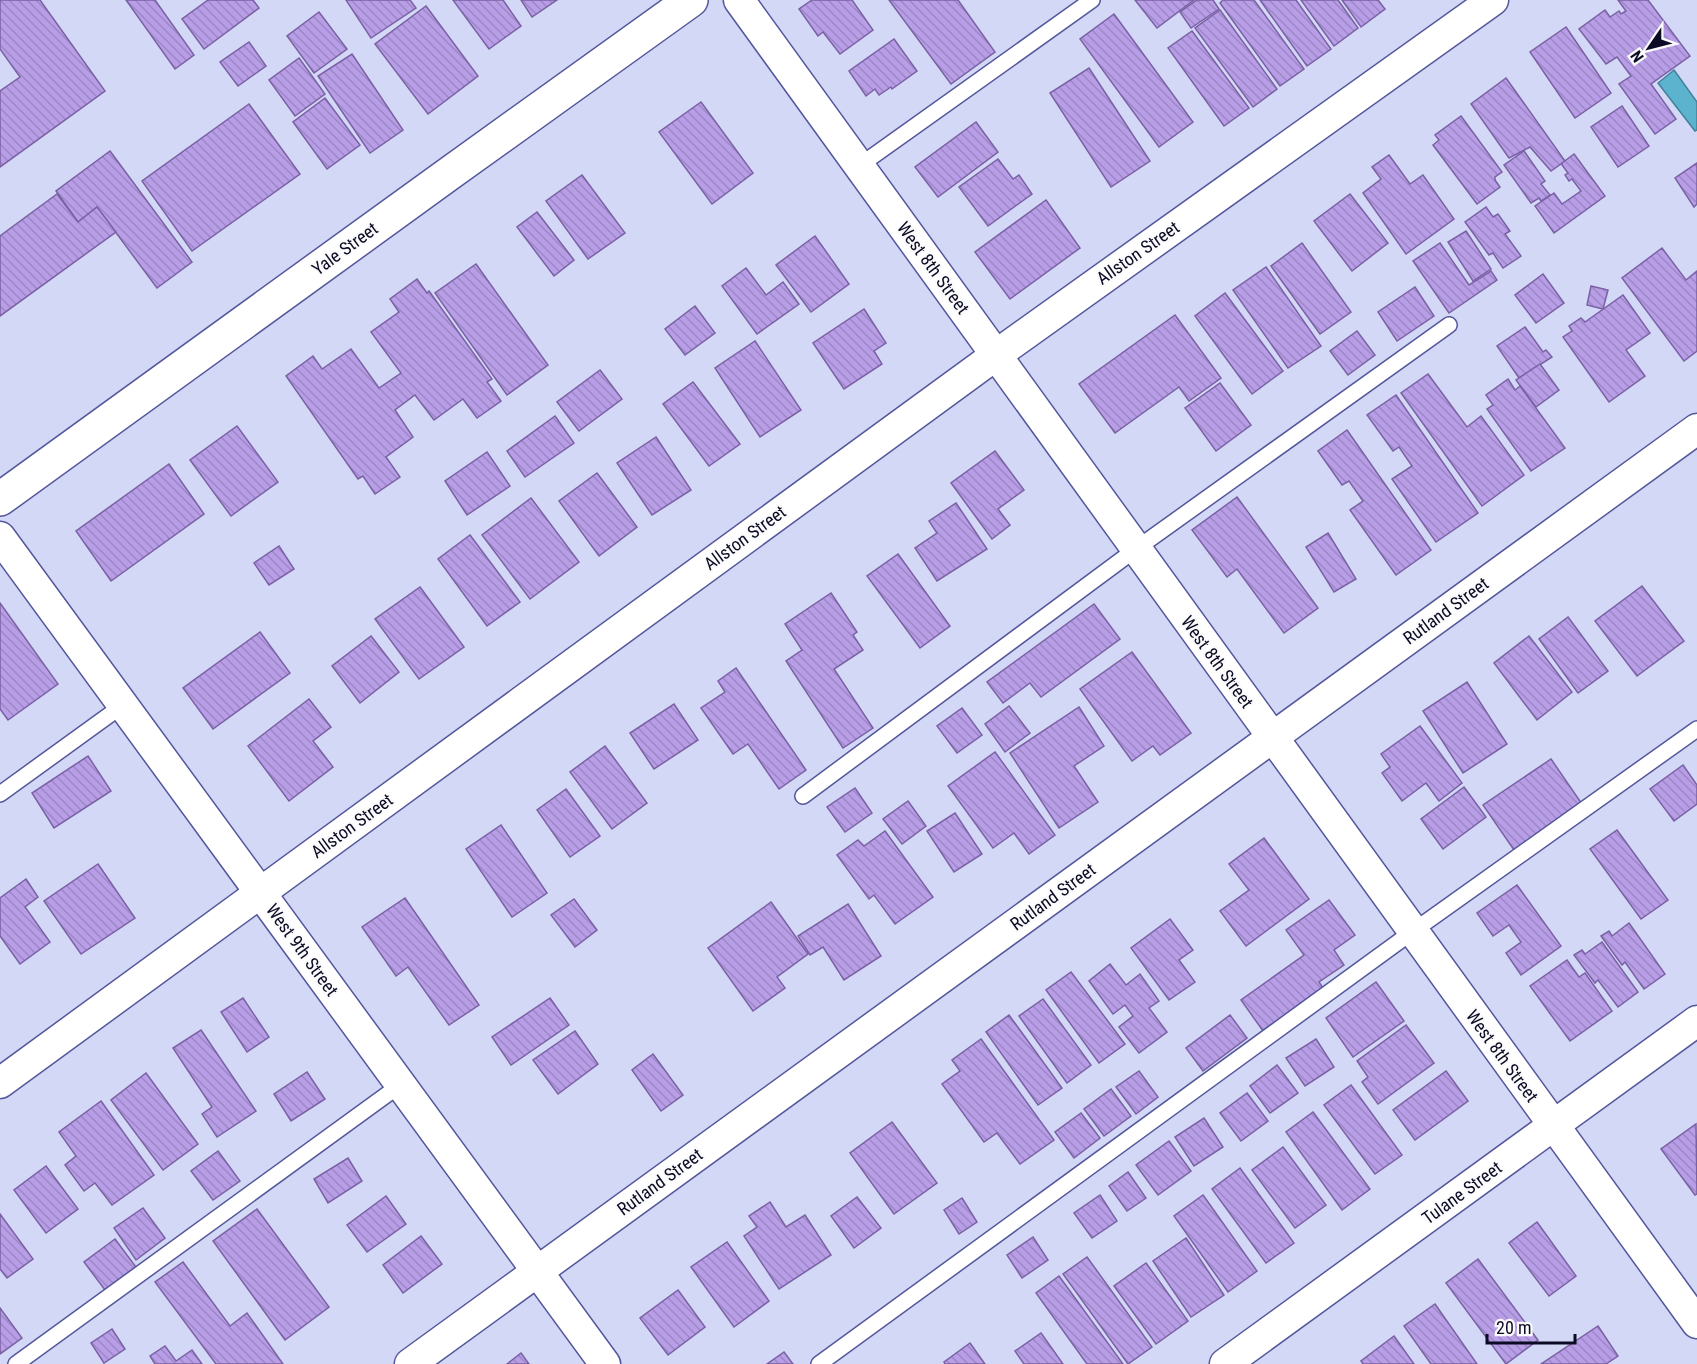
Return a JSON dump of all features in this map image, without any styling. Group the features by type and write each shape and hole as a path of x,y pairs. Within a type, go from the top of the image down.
{"main road":[{"name":"Yale Street","path":"0,500 691,0"}],"street":[{"name":"West 8th Street","path":"739,0 1412,932 1695,1317"},
{"name":"Allston Street","path":"0,1083 996,355 1494,0"},
{"name":"Rutland Street","path":"410,1364 1697,429"},
{"name":"West 9th Street","path":"0,537 605,1364"},
{"name":"Tulane Street","path":"1225,1364 1697,1021"}],"lane":[{"path":"859,166 1092,0"},
{"path":"803,796 1136,549 1449,325"},
{"path":"0,794 123,705"},
{"path":"819,1364 1412,932 1697,729"},
{"path":"16,1364 400,1084"}],"water":[{"path":"1674,70 1697,102 1697,130 1695,131 1658,83"}],"building":[{"path":"0,0 40,0 105,91 0,167 0,91 20,77 0,49"},
{"path":"126,0 155,0 194,55 175,69"},
{"path":"208,0 253,0 259,8 204,49 182,19"},
{"path":"346,0 410,0 416,8 371,38"},
{"path":"453,0 503,0 521,26 489,49"},
{"path":"521,0 557,0 532,17"},
{"path":"812,0 852,0 873,30 840,54 823,32 818,36 799,9"},
{"path":"889,0 958,0 995,52 951,84"},
{"path":"1135,0 1194,0 1157,28"},
{"path":"1197,0 1213,0 1219,9 1191,28 1180,12"},
{"path":"1223,0 1254,0 1304,69 1280,86 1220,3"},
{"path":"1260,0 1296,0 1331,49 1307,66"},
{"path":"1301,0 1338,0 1358,28 1334,46"},
{"path":"1342,0 1378,0 1385,9 1361,27"},
{"path":"1618,0 1648,0 1690,56 1651,84 1676,119 1655,134 1619,84 1631,76 1617,57 1606,64 1579,29 1605,10 1610,17 1619,11 1621,14 1626,11"},
{"path":"426,6 478,76 428,114 375,44"},
{"path":"1220,10 1277,89 1253,107 1195,28"},
{"path":"319,12 347,49 314,73 287,36"},
{"path":"1114,14 1193,122 1159,147 1080,39"},
{"path":"1566,27 1611,93 1575,118 1530,52"},
{"path":"1192,31 1249,108 1224,126 1168,48"},
{"path":"894,39 917,71 892,89 891,87 879,95 875,89 866,96 849,71"},
{"path":"249,42 266,66 238,86 220,62"},
{"path":"352,54 403,130 370,153 318,76"},
{"path":"299,58 325,94 295,116 269,80"},
{"path":"1089,68 1150,161 1111,187 1050,93"},
{"path":"1506,78 1565,161 1551,171 1530,147 1509,158 1471,104"},
{"path":"325,98 360,145 327,169 293,122"},
{"path":"701,102 753,173 712,204 659,132"},
{"path":"249,104 300,174 192,251 142,181"},
{"path":"1622,106 1649,146 1618,167 1591,127"},
{"path":"1461,116 1502,172 1495,177 1500,187 1477,204 1433,145 1439,140 1435,135"},
{"path":"976,122 998,152 938,197 915,167"},
{"path":"110,151 192,262 157,288 97,207 78,222 56,191"},
{"path":"1524,151 1545,181 1541,184 1550,195 1541,201 1539,198 1531,203 1504,165"},
{"path":"1574,154 1605,196 1554,233 1535,206 1554,193 1562,204 1581,191 1572,179 1569,181 1565,175 1568,173 1562,165"},
{"path":"1389,155 1410,184 1423,175 1454,219 1406,254 1363,193 1381,179 1372,167"},
{"path":"998,159 1013,179 1019,175 1032,194 988,226 959,187"},
{"path":"1697,163 1697,204 1694,207 1675,178"},
{"path":"582,175 625,233 588,259 546,201"},
{"path":"57,194 78,222 97,207 116,232 0,316 0,236"},
{"path":"1350,194 1388,243 1352,271 1314,221"},
{"path":"1046,200 1080,248 1010,299 975,252"},
{"path":"1486,207 1493,217 1498,214 1510,231 1505,234 1521,256 1503,268 1493,253 1489,255 1465,222"},
{"path":"537,212 574,260 554,276 517,227"},
{"path":"1466,231 1491,269 1473,281 1448,242"},
{"path":"815,236 849,284 811,312 776,265"},
{"path":"1302,243 1351,312 1320,334 1271,266"},
{"path":"1440,243 1469,285 1491,271 1497,280 1449,313 1413,261"},
{"path":"1662,248 1686,280 1697,271 1697,351 1684,361 1622,278"},
{"path":"476,264 548,365 507,395 435,293"},
{"path":"1266,267 1321,346 1288,368 1233,290"},
{"path":"746,268 766,295 783,282 799,304 757,334 722,286"},
{"path":"1543,274 1564,303 1536,323 1515,295"},
{"path":"417,279 427,293 429,291 492,379 487,382 501,401 477,418 463,399 434,420 415,395 395,410 413,437 386,457 400,477 375,494 363,476 358,479 286,376 313,356 322,369 351,349 379,388 401,373 371,332 399,312 390,299"},
{"path":"1591,286 1608,290 1603,309 1587,305"},
{"path":"1415,287 1434,316 1397,341 1378,312"},
{"path":"1225,293 1283,371 1252,394 1195,316"},
{"path":"1623,295 1650,333 1626,350 1645,376 1609,402 1563,337 1572,331 1569,326 1581,318 1585,322"},
{"path":"695,306 715,333 685,355 665,329"},
{"path":"864,309 886,343 874,351 882,364 844,389 813,343"},
{"path":"1175,315 1221,378 1189,401 1179,387 1115,433 1079,384"},
{"path":"1525,327 1543,352 1546,350 1552,357 1519,378 1497,346"},
{"path":"1357,331 1375,355 1348,375 1330,351"},
{"path":"755,341 801,410 760,437 715,368"},
{"path":"1540,364 1559,390 1536,407 1516,380"},
{"path":"600,370 622,399 579,431 557,402"},
{"path":"1428,374 1467,427 1481,416 1524,475 1482,506 1401,393"},
{"path":"1508,379 1515,390 1520,386 1565,448 1531,471 1487,409 1493,405 1486,395"},
{"path":"693,382 740,444 709,466 663,404"},
{"path":"1220,383 1251,425 1216,451 1185,408"},
{"path":"1396,395 1478,513 1436,542 1392,479 1412,466 1399,447 1393,451 1367,415"},
{"path":"555,416 574,443 525,477 507,451"},
{"path":"237,426 278,482 231,516 190,460"},
{"path":"1347,430 1431,550 1396,575 1350,510 1363,501 1349,481 1342,485 1318,451"},
{"path":"656,437 691,490 652,515 617,463"},
{"path":"995,451 1024,490 998,509 1010,525 992,539 951,483"},
{"path":"487,452 510,486 467,515 445,481"},
{"path":"169,464 204,514 111,581 76,531"},
{"path":"597,473 637,527 599,556 559,501"},
{"path":"1237,497 1318,608 1284,633 1237,569 1227,577 1192,530"},
{"path":"531,498 579,562 530,599 482,535"},
{"path":"956,503 987,549 937,581 915,548 937,533 929,521"},
{"path":"1328,533 1356,579 1334,592 1306,547"},
{"path":"470,535 520,602 487,626 438,559"},
{"path":"279,546 294,569 269,585 254,563"},
{"path":"898,554 950,626 920,648 867,576"},
{"path":"1642,586 1684,641 1637,676 1595,621"},
{"path":"420,587 464,647 419,679 375,619"},
{"path":"831,593 857,632 853,635 863,650 834,669 873,728 843,748 786,661 802,650 785,624"},
{"path":"0,603 58,684 8,720 0,709"},
{"path":"1094,604 1120,639 1041,697 1030,683 1003,703 987,682"},
{"path":"1568,617 1608,671 1578,693 1539,639"},
{"path":"260,632 290,673 213,729 183,688"},
{"path":"371,636 399,672 360,703 332,666"},
{"path":"1529,636 1572,692 1537,720 1494,663"},
{"path":"1132,652 1191,733 1160,755 1153,746 1132,761 1080,689"},
{"path":"736,668 806,770 779,789 748,744 733,754 701,708 725,692 718,681"},
{"path":"1467,682 1507,744 1463,773 1423,711"},
{"path":"309,699 331,727 313,741 333,767 289,801 248,746"},
{"path":"674,704 698,740 654,769 630,733"},
{"path":"1009,706 1030,733 1005,752 985,724"},
{"path":"1079,707 1104,746 1074,766 1098,802 1059,828 1010,753"},
{"path":"962,708 982,735 957,753 937,726"},
{"path":"1420,726 1462,783 1439,801 1426,783 1402,801 1382,773 1390,767 1381,754"},
{"path":"605,746 647,803 612,829 570,772"},
{"path":"995,752 1055,835 1029,854 1014,833 993,848 948,786"},
{"path":"88,756 111,791 54,828 32,793"},
{"path":"1551,759 1582,804 1514,850 1483,805"},
{"path":"1683,765 1697,785 1697,804 1674,821 1650,789"},
{"path":"1464,787 1486,817 1443,849 1421,819"},
{"path":"855,788 872,813 845,832 827,807"},
{"path":"566,789 600,836 570,857 537,810"},
{"path":"908,801 926,826 902,844 883,819"},
{"path":"955,813 982,854 954,872 927,831"},
{"path":"501,825 547,893 512,917 466,849"},
{"path":"1617,830 1668,900 1641,919 1590,849"},
{"path":"885,831 933,897 895,924 874,895 869,899 837,855 858,840 864,846"},
{"path":"1264,838 1309,899 1246,946 1220,911 1249,890 1229,864"},
{"path":"98,864 135,918 81,954 44,901"},
{"path":"26,879 38,897 25,907 50,942 20,964 0,936 0,898"},
{"path":"1517,885 1561,946 1521,975 1506,953 1521,942 1509,925 1493,936 1477,913"},
{"path":"405,898 479,1005 449,1025 408,967 396,976 362,927"},
{"path":"574,899 597,930 575,947 551,915"},
{"path":"1329,900 1355,935 1334,950 1344,965 1319,982 1323,988 1263,1031 1241,1000 1304,955 1286,930"},
{"path":"771,902 808,954 777,977 785,988 753,1011 708,948"},
{"path":"848,904 881,956 844,980 823,947 810,955 798,936"},
{"path":"1170,919 1193,950 1179,960 1195,982 1169,1000 1131,948"},
{"path":"1629,923 1665,974 1644,989 1625,962 1622,965 1601,936 1609,931 1612,936"},
{"path":"1602,942 1638,992 1618,1007 1598,980 1595,983 1574,955 1582,950 1585,954"},
{"path":"1567,960 1579,977 1585,973 1612,1011 1570,1041 1530,986"},
{"path":"1110,964 1126,985 1140,974 1159,1001 1149,1008 1167,1032 1139,1053 1119,1027 1133,1016 1125,1005 1113,1014 1089,981"},
{"path":"1071,972 1125,1044 1099,1063 1046,990"},
{"path":"1376,982 1404,1021 1353,1057 1326,1018"},
{"path":"243,998 269,1037 247,1052 221,1012"},
{"path":"550,998 569,1025 511,1065 492,1037"},
{"path":"1043,999 1091,1065 1067,1083 1019,1016"},
{"path":"1009,1015 1062,1088 1038,1105 986,1032"},
{"path":"1230,1015 1247,1038 1203,1071 1186,1048"},
{"path":"1406,1025 1434,1063 1378,1104 1362,1082 1368,1077 1357,1061"},
{"path":"201,1030 256,1111 217,1137 202,1114 212,1107 173,1048"},
{"path":"575,1031 598,1064 558,1094 533,1060"},
{"path":"981,1039 1054,1140 1020,1164 997,1133 984,1142 942,1084 960,1071 952,1060"},
{"path":"1316,1039 1334,1067 1305,1086 1286,1058"},
{"path":"653,1054 683,1095 661,1111 632,1070"},
{"path":"1277,1065 1298,1093 1270,1113 1250,1086"},
{"path":"1139,1071 1158,1097 1136,1114 1116,1087"},
{"path":"1446,1071 1468,1101 1415,1140 1393,1110"},
{"path":"307,1072 325,1099 291,1121 274,1094"},
{"path":"146,1073 198,1144 163,1170 111,1100"},
{"path":"1351,1085 1402,1155 1375,1174 1324,1105"},
{"path":"1111,1089 1131,1116 1104,1136 1084,1109"},
{"path":"1247,1093 1268,1121 1241,1141 1220,1113"},
{"path":"101,1101 154,1175 112,1205 95,1183 84,1191 65,1165 76,1156 59,1132"},
{"path":"1313,1112 1370,1189 1342,1210 1286,1132"},
{"path":"1081,1113 1100,1138 1074,1158 1055,1132"},
{"path":"1204,1118 1223,1147 1194,1166 1175,1137"},
{"path":"892,1122 937,1183 894,1214 850,1153"},
{"path":"1696,1124 1697,1194 1695,1195 1661,1149"},
{"path":"1169,1141 1191,1171 1158,1195 1136,1165"},
{"path":"1283,1147 1326,1205 1295,1228 1252,1170"},
{"path":"218,1151 240,1181 213,1200 191,1171"},
{"path":"348,1158 362,1181 328,1203 314,1179"},
{"path":"46,1166 78,1209 46,1233 14,1190"},
{"path":"1240,1168 1294,1243 1266,1263 1212,1189"},
{"path":"1128,1172 1146,1198 1127,1211 1109,1186"},
{"path":"1100,1195 1117,1221 1092,1238 1074,1213"},
{"path":"1203,1195 1257,1271 1228,1292 1174,1216"},
{"path":"386,1196 406,1224 367,1252 347,1225"},
{"path":"857,1197 881,1228 854,1248 831,1216"},
{"path":"962,1198 977,1222 959,1234 944,1210"},
{"path":"770,1202 786,1227 805,1215 831,1255 779,1289 744,1236 757,1227 749,1216"},
{"path":"143,1208 165,1238 136,1260 114,1228"},
{"path":"257,1209 329,1307 285,1340 213,1241"},
{"path":"0,1214 33,1259 7,1278 0,1269"},
{"path":"1537,1222 1576,1276 1549,1296 1509,1243"},
{"path":"421,1236 442,1264 403,1293 383,1265"},
{"path":"1033,1237 1048,1260 1022,1278 1007,1255"},
{"path":"1186,1238 1224,1295 1191,1317 1153,1261"},
{"path":"115,1239 136,1267 105,1290 84,1262"},
{"path":"727,1242 769,1301 734,1327 691,1267"},
{"path":"1087,1257 1152,1347 1128,1364 1063,1274"},
{"path":"1478,1259 1538,1340 1506,1364 1446,1283"},
{"path":"183,1262 230,1326 247,1313 283,1364 216,1364 155,1282"},
{"path":"1146,1263 1188,1321 1156,1344 1114,1286"},
{"path":"1059,1276 1123,1364 1087,1364 1036,1293"},
{"path":"678,1290 705,1327 668,1355 640,1318"},
{"path":"1435,1304 1477,1364 1431,1364 1404,1326"},
{"path":"0,1308 22,1338 0,1354"},
{"path":"1598,1326 1618,1356 1606,1364 1541,1364"},
{"path":"112,1329 125,1349 104,1363 91,1343"},
{"path":"1041,1333 1063,1364 1024,1364 1015,1351"},
{"path":"1394,1336 1414,1364 1363,1364 1361,1361"},
{"path":"970,1343 985,1364 945,1364 944,1362"},
{"path":"165,1346 176,1361 192,1350 202,1364 155,1364 150,1356"},
{"path":"784,1352 793,1364 767,1364"},
{"path":"521,1353 529,1364 507,1364"}]}
